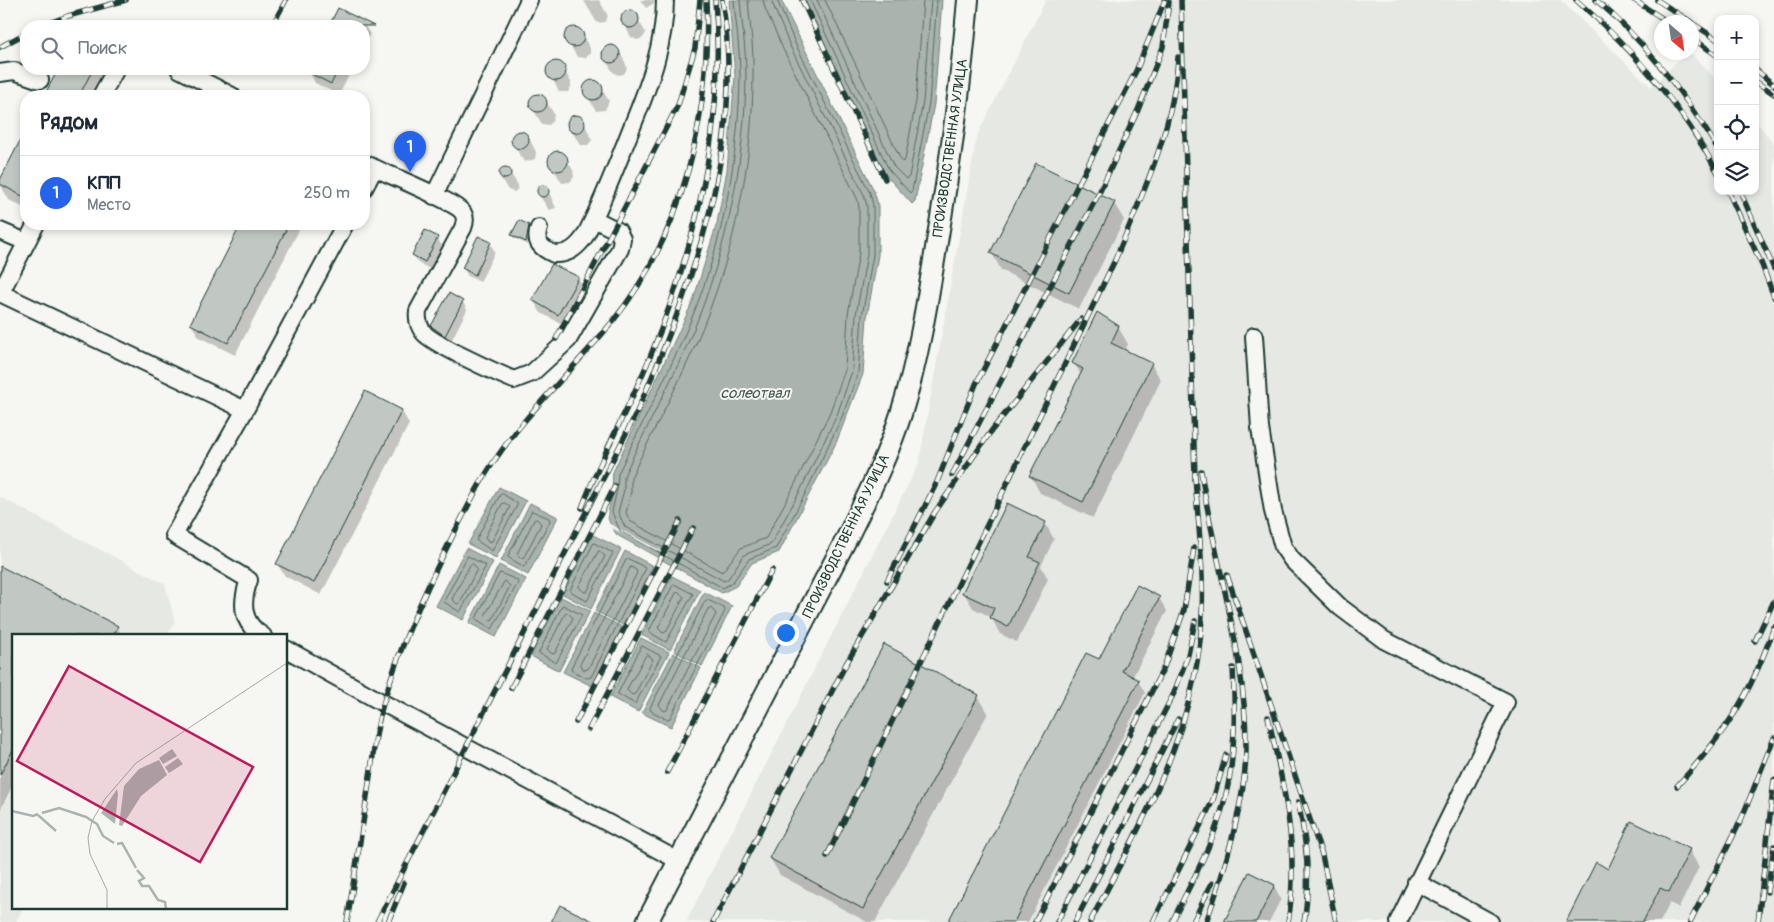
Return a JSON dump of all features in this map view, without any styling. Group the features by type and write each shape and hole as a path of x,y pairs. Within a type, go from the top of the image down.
{"main road":[{"name":"ПРОИЗВОДСТВЕННАЯ УЛИЦА","path":"648,922 850,532 878,474 901,415 916,362 946,190 962,82 968,0"}],"lane":[{"path":"434,196 529,0"},
{"path":"539,228 536,238 538,243 545,250 559,254 569,251 580,244 594,219 655,65 664,29 665,0"},
{"path":"0,73 14,71 20,73"},
{"path":"26,75 40,80"},
{"path":"104,90 113,75"},
{"path":"191,75 220,90"},
{"path":"370,166 461,210 465,219 463,228 418,311 419,325 422,332 434,341 514,380 532,373 568,340 620,249 622,240 618,231 594,219"},
{"path":"33,230 0,293 245,410"},
{"path":"262,634 252,626 243,607 243,596 249,580 174,534 245,410 342,230"},
{"path":"0,231 26,242"},
{"path":"1254,336 1260,428 1273,511 1283,547 1292,560 1340,607 1384,640 1506,702 1398,922"},
{"path":"288,650 679,861"},
{"path":"1416,882 1490,922"}],"shaded area":[{"path":"1046,0 1560,0 1651,87 1679,60 1697,60 1714,77 1714,195 1759,195 1759,125 1774,144 1774,922 686,922 919,463 977,136"},
{"path":"0,497 165,584 175,622 168,634 12,634 12,910 22,910 16,922 0,922"}],"water":[{"name":"солеотвал","path":"729,0 781,0 874,191 878,205 878,255 867,317 863,374 836,443 779,552 752,563 736,586 722,593 617,535 609,521 608,512 612,497 613,472 693,301 717,223 727,170 735,76"},
{"path":"805,0 942,0 934,104 915,201 912,204 885,174"},
{"path":"499,487 526,501 496,558 468,544"},
{"path":"530,503 558,517 528,575 501,561"},
{"path":"593,535 621,549 591,609 563,594"},
{"path":"466,548 493,562 463,620 436,606"},
{"path":"625,551 653,566 623,625 595,611"},
{"path":"499,565 526,579 496,637 469,623"},
{"path":"672,576 700,590 670,650 642,635"},
{"path":"704,592 732,606 702,666 674,651"},
{"path":"561,597 590,611 559,671 531,656"},
{"path":"594,613 622,627 592,686 563,672"},
{"path":"641,638 669,652 638,712 610,697"},
{"path":"673,653 701,668 671,727 642,713"}],"pier":[{"path":"606,522 667,554 667,556 608,526"}],"building":[{"path":"338,8 362,20 332,20"},
{"path":"626,10 634,10 639,15 637,26 626,28 621,23 621,15"},
{"path":"574,27 581,30 584,37 581,44 574,47 567,44 564,37 567,30"},
{"path":"607,45 615,45 620,50 618,61 607,63 602,58 602,50"},
{"path":"556,61 563,64 566,71 563,78 556,81 549,78 546,71 549,64"},
{"path":"55,75 90,75 82,90 47,90"},
{"path":"314,75 336,75 331,84"},
{"path":"593,80 600,83 603,90 600,97 593,100 586,97 583,90 586,83"},
{"path":"534,94 542,94 547,99 545,110 534,112 529,107 529,99"},
{"path":"572,115 580,115 585,120 583,131 572,133 567,128 567,120"},
{"path":"516,131 524,131 529,136 527,147 516,149 511,144 511,136"},
{"path":"20,141 20,195 0,184 0,180"},
{"path":"558,151 565,154 568,161 565,168 558,171 551,168 548,161 551,154"},
{"path":"1036,163 1115,202 1069,293 990,253"},
{"path":"507,167 510,168 510,178 503,179 500,178 499,171 500,168"},
{"path":"545,185 548,186 548,196 541,197 538,196 537,189 538,186"},
{"path":"519,220 529,225 526,242 511,235"},
{"path":"238,230 286,230 228,343 190,324"},
{"path":"425,230 438,237 425,262 412,255"},
{"path":"478,236 491,242 475,275 462,268"},
{"path":"552,264 579,277 558,315 532,300"},
{"path":"449,293 463,301 445,336 431,326"},
{"path":"1097,312 1119,326 1111,343 1152,363 1083,502 1029,476 1083,369 1072,363"},
{"path":"365,391 402,410 314,583 276,564"},
{"path":"1007,503 1046,522 1029,557 1040,562 1008,627 990,618 994,608 962,593"},
{"path":"0,566 118,626 114,634 12,634 12,752 0,775"},
{"path":"1137,585 1160,597 1122,671 1139,680 1014,922 948,922 1086,653 1099,659"},
{"path":"884,644 979,695 863,909 769,858"},
{"path":"1631,821 1690,849 1669,892 1660,888 1643,922 1566,922 1596,862 1608,869"},
{"path":"1249,872 1275,885 1256,922 1224,922"},
{"path":"560,905 595,922 551,922"}],"railway":[{"path":"57,20 126,0"},
{"path":"275,20 286,0"},
{"path":"556,339 678,105 695,48 700,0"},
{"path":"347,922 377,729 381,710 402,648 437,567 490,467 523,423 613,321 638,286 659,249 675,210 688,170 698,128 704,85 706,0"},
{"path":"582,508 650,357 681,271 694,227 704,182 716,91 715,0"},
{"path":"377,922 636,414 677,315 709,212 721,160 727,107 728,53 722,0"},
{"path":"802,0 885,179"},
{"path":"887,581 937,482 976,384 1136,71 1165,0"},
{"path":"1090,922 1125,856 1171,756 1183,721 1199,649 1202,585 1195,478 1181,0"},
{"path":"1576,0 1637,59 1655,80 1688,124 1714,166"},
{"path":"1596,0 1631,33 1663,70 1714,143"},
{"path":"1634,0 1657,15"},
{"path":"1657,0 1680,15"},
{"path":"952,475 1100,191 1138,110 1163,47 1169,2"},
{"path":"1699,28 1714,37"},
{"path":"0,47 20,36"},
{"path":"1699,43 1714,53"},
{"path":"827,856 1115,260 1146,186 1163,136 1175,84 1178,57"},
{"path":"1759,72 1774,85"},
{"path":"1759,84 1774,94"},
{"path":"1730,195 1762,265 1774,297"},
{"path":"1742,195 1774,269"},
{"path":"713,922 846,664 935,512 992,430 1081,319"},
{"path":"1201,471 1241,676 1245,710 1246,745 1243,787 1239,810 1227,858 1206,922"},
{"path":"511,688 615,486"},
{"path":"576,722 680,521"},
{"path":"589,729 693,528"},
{"path":"1035,922 1164,667 1184,610 1194,548"},
{"path":"667,772 772,570"},
{"path":"1227,575 1322,855 1336,922"},
{"path":"1755,641 1774,601"},
{"path":"1057,922 1174,693 1188,655 1195,621"},
{"path":"1677,786 1735,713 1756,674 1774,627"},
{"path":"1172,922 1210,843 1222,811 1232,763 1233,668"},
{"path":"1268,717 1285,794 1291,845 1291,896 1288,922"},
{"path":"1075,922 1178,719"},
{"path":"1690,922 1741,820 1774,738"},
{"path":"1153,922 1213,800 1226,755"},
{"path":"1758,922 1774,780"},
{"path":"1298,802 1304,832 1308,877 1304,922"},
{"path":"1767,892 1774,846"},
{"path":"388,922 404,883"},
{"path":"1193,922 1212,883"}],"place":[{"name":"КПП","path":"410,172"}]}
